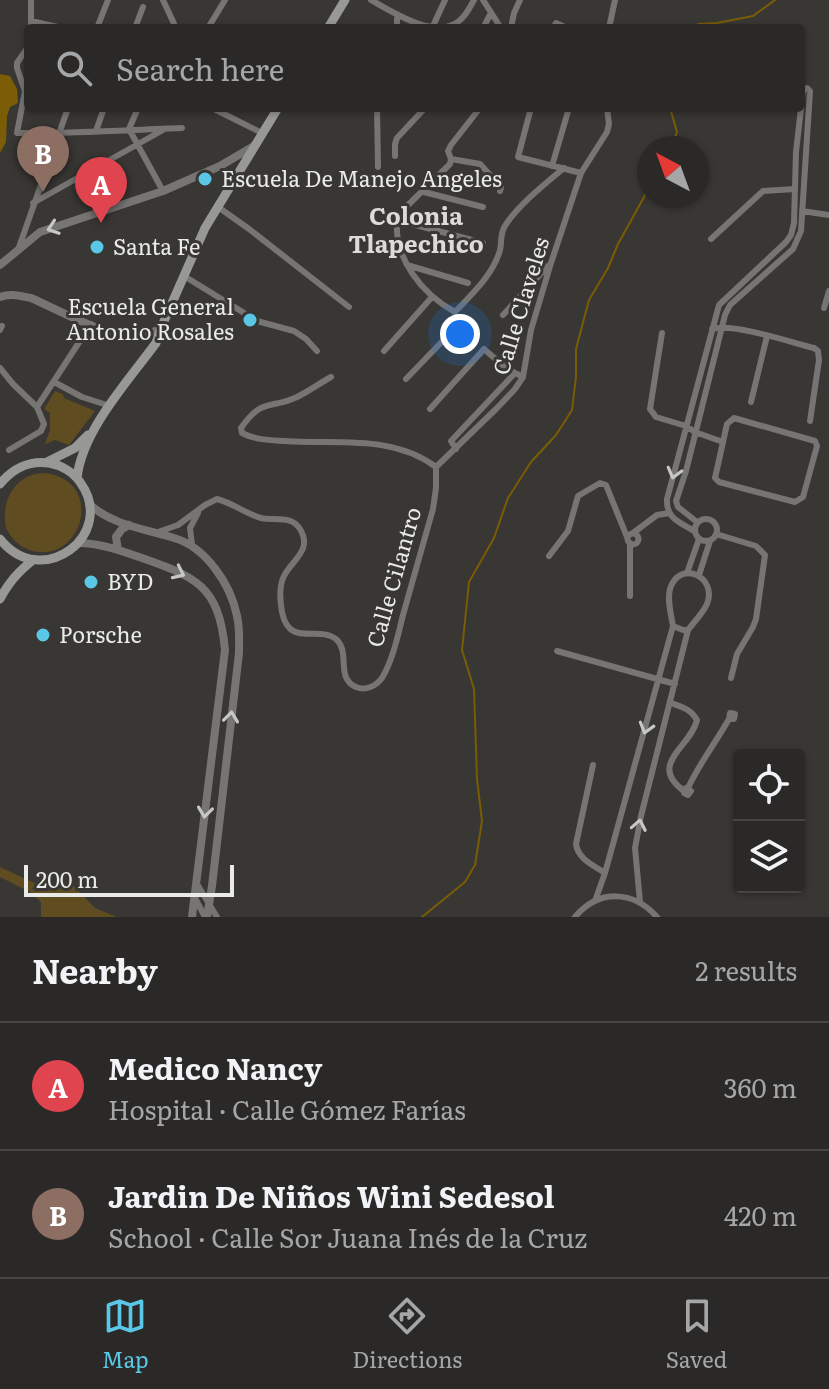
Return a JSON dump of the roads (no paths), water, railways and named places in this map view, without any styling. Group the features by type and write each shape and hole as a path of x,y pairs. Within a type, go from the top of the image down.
{"main road":[{"path":"330,24 345,0"},
{"path":"46,463 75,448 93,430 156,343 201,235 275,112"},
{"path":"77,478 82,454 93,430"},
{"path":"0,484 5,473 27,464 46,463 63,468 77,478 89,504 88,525 78,543 58,557 33,560 15,554 0,544"},
{"path":"0,599 9,582 33,560"}],"street":[{"path":"31,0 31,24"},
{"path":"99,24 108,0"},
{"path":"163,0 174,24"},
{"path":"210,24 225,0"},
{"path":"371,0 420,24"},
{"path":"434,24 445,0"},
{"path":"454,24 474,0"},
{"path":"483,0 498,24"},
{"path":"512,24 520,0"},
{"path":"610,24 615,0"},
{"path":"137,24 143,7"},
{"path":"485,24 491,13"},
{"path":"397,14 397,24"},
{"path":"24,53 17,63 24,88"},
{"path":"710,541 699,539 694,531 669,514 667,499 717,311 724,299 791,235 799,211 806,167 810,91 805,90"},
{"path":"24,96 17,133 182,128"},
{"path":"18,250 66,112"},
{"path":"96,131 103,112"},
{"path":"129,129 136,112"},
{"path":"220,112 262,133"},
{"path":"377,112 378,167"},
{"path":"395,156 397,138 421,112"},
{"path":"477,112 451,145 448,151 450,164 397,220 398,239 407,265 432,297 455,312 480,286 500,251 503,229 564,168"},
{"path":"530,112 518,157 581,173"},
{"path":"552,166 568,112"},
{"name":"Calle Claveles","path":"436,467 523,377 531,330 551,263 581,173 607,132 608,112"},
{"path":"697,522 681,511 676,501 722,326 730,305 793,249 801,231 795,189 800,112"},
{"path":"129,129 163,191"},
{"path":"33,203 165,129"},
{"path":"0,265 40,232 163,191 220,166 254,145"},
{"path":"796,152 806,153"},
{"path":"451,159 480,164 501,187 500,191"},
{"path":"796,165 806,167"},
{"path":"711,239 763,191 795,189"},
{"path":"424,192 483,207"},
{"path":"218,207 349,307"},
{"path":"799,211 829,215"},
{"path":"397,220 483,243"},
{"path":"503,315 551,263"},
{"path":"407,265 468,283"},
{"path":"184,276 257,321 294,331 317,351"},
{"path":"824,308 829,291"},
{"path":"0,297 16,295 31,298 112,334 145,336 161,328"},
{"path":"384,351 432,297"},
{"path":"37,407 91,324"},
{"path":"406,379 458,325"},
{"path":"712,329 722,326 818,351 810,421"},
{"path":"662,333 650,409 656,417 723,442"},
{"path":"751,402 767,336"},
{"path":"430,409 484,349 507,369 523,377"},
{"path":"0,368 37,407 44,424 41,431 9,450"},
{"path":"456,449 451,441 515,373"},
{"path":"331,377 295,398 261,407 244,423 242,433 254,438 308,443 344,442 394,447 412,452 436,467"},
{"path":"54,382 82,397 110,406"},
{"path":"734,418 813,439 817,446 803,497 795,502 717,480 714,476 723,442 727,424 734,418"},
{"name":"Calle Cilantro","path":"156,533 178,525 217,499 262,518 293,521 305,540 300,556 281,583 281,605 286,622 296,632 330,636 340,643 347,680 363,689 377,684 382,677 396,640 433,509 436,467"},
{"path":"549,556 568,531 578,496 600,483 606,485 630,538 630,596"},
{"path":"89,504 105,517 192,545 220,577 237,614 237,668 206,917"},
{"path":"192,545 190,528 200,510"},
{"path":"630,538 657,515 681,511"},
{"path":"694,531 701,519 710,519 716,525 716,534 710,541 699,575"},
{"path":"118,550 116,537 130,525"},
{"path":"716,534 756,546 765,555 756,619 737,654 731,678"},
{"path":"687,573 699,539"},
{"path":"78,543 118,550 173,569 200,584 217,608 223,626 225,650 192,917"},
{"path":"595,901 673,626 670,589 678,576 687,573 704,579 708,596 706,605 688,630 641,816 635,848 640,902"},
{"path":"673,626 688,630"},
{"path":"557,651 675,684"},
{"path":"671,703 684,707 697,720 696,727 671,761 669,774 673,783 686,790 729,719"},
{"path":"593,765 576,844 583,859 605,873"},
{"path":"197,884 217,917"},
{"path":"575,917 595,901 608,896 623,896 640,902 657,917"},
{"path":"195,898 206,917"}],"waterway":[{"path":"698,24 753,16 775,0"},
{"path":"671,112 676,136"},
{"path":"422,917 465,882 475,865 482,821 477,779 474,689 462,650 469,582 494,538 508,498 531,462 556,435 572,410 576,349 589,300 638,208"}],"place":[{"name":"Escuela De Manejo Angeles","path":"205,179"},
{"name":"Jardin De Niños Wini Sedesol","path":"43,192"},
{"name":"Medico Nancy","path":"101,223"},
{"name":"Santa Fe","path":"97,247"},
{"name":"Escuela General Antonio Rosales","path":"250,320"},
{"name":"BYD","path":"91,582"},
{"name":"Porsche","path":"43,635"}],"district":[{"name":"Colonia Tlapechico","path":"416,231"}]}
